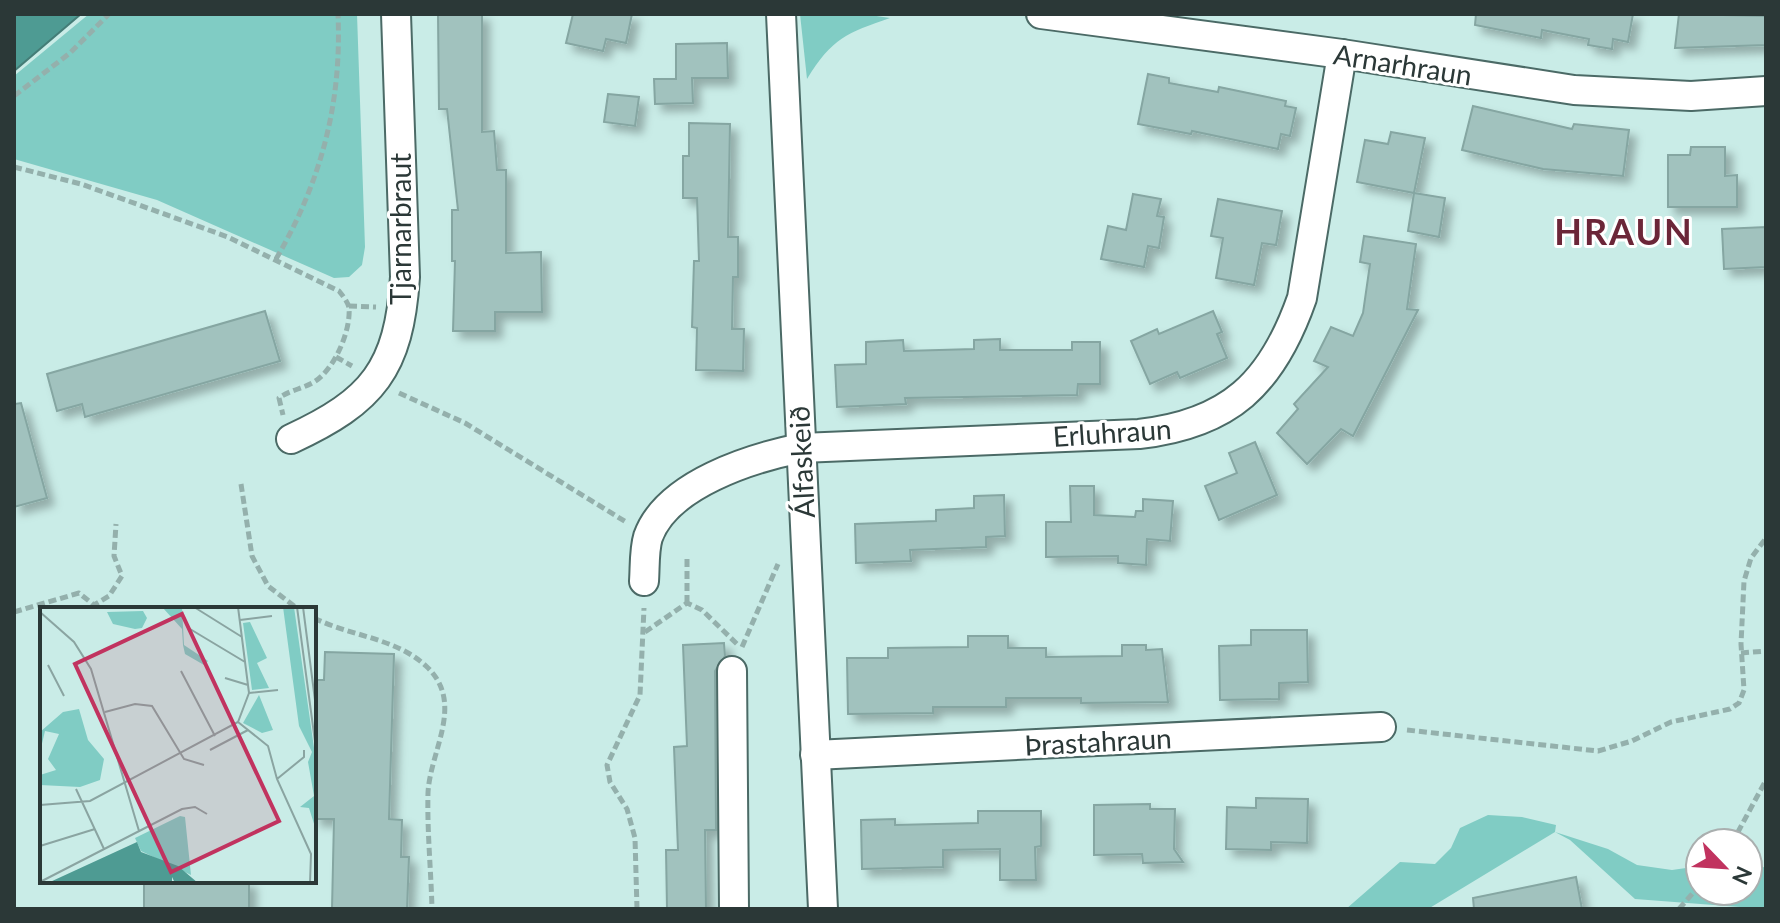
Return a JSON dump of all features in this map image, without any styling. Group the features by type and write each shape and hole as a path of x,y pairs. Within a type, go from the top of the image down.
{"street":[{"name":"Tjarnarbraut","path":"291,439 349,409 378,381 403,308 405,277 396,14"},
{"name":"Álfaskeið","path":"781,14 823,909"},
{"name":"Arnarhraun","path":"1041,14 1342,54 1574,90 1691,96 1766,91"},
{"name":"Erluhraun","path":"648,537 666,511 710,479 755,457 801,448 1178,430 1233,405 1259,383 1294,321 1302,298 1342,54"},
{"path":"644,581 648,537"},
{"path":"734,909 737,660"},
{"name":"Þrastahraun","path":"815,755 1381,727"}],"path":[{"path":"14,96 70,53 109,14"},
{"path":"276,259 317,177 330,133 340,50 338,14"},
{"path":"14,167 142,205 276,259 339,291 349,306 347,328 336,357 314,382 292,388 279,398 291,439"},
{"path":"336,357 465,423 648,537"},
{"path":"241,484 252,556 268,586 295,607"},
{"path":"14,612 79,593 94,605 109,596 122,576 114,556 116,524"},
{"path":"737,660 773,571 805,528"},
{"path":"1381,727 1516,740 1587,751 1616,748 1671,722 1718,713 1739,703 1744,690 1741,653 1744,581 1751,558 1766,538"},
{"path":"687,556 687,603"},
{"path":"637,909 635,838 627,809 610,782 607,765 640,695 644,581"},
{"path":"687,603 702,610 737,660"},
{"path":"644,633 687,603"},
{"path":"316,619 403,649 427,666 442,688 446,721 429,780 432,909"},
{"path":"1741,653 1766,651"},
{"path":"1741,827 1766,780"}],"shaded area":[{"path":"14,14 81,14 14,71"},
{"path":"89,14 357,14 365,247 362,265 349,277 334,278 157,200 14,159 14,76"},
{"path":"800,14 863,14 890,18 842,39 824,54 807,79"},
{"path":"1488,815 1522,817 1556,825 1555,832 1428,909 1346,909 1400,862 1435,864 1451,848 1460,828"},
{"path":"1555,832 1608,849 1637,865 1672,870 1684,868 1684,903 1635,899 1570,840"},
{"path":"1766,867 1766,909 1740,907 1764,907"}],"building":[{"path":"438,14 482,14 482,132 494,131 497,170 506,170 506,253 541,252 542,312 495,312 495,331 453,331 455,261 452,261 452,210 458,210 447,109 439,109"},
{"path":"573,14 632,14 626,43 606,39 603,51 566,43"},
{"path":"1476,14 1633,14 1628,42 1613,39 1612,49 1588,45 1589,39 1542,30 1541,38 1475,25"},
{"path":"1679,14 1766,16 1766,45 1675,48"},
{"path":"727,43 728,78 692,78 693,103 655,104 654,79 676,79 676,44"},
{"path":"1148,74 1169,78 1169,83 1218,92 1219,87 1286,101 1285,106 1296,108 1290,136 1281,134 1278,149 1192,131 1191,134 1138,124"},
{"path":"608,94 639,97 635,126 604,122"},
{"path":"1473,106 1572,129 1574,124 1629,130 1623,176 1543,169 1462,150"},
{"path":"689,123 730,124 728,237 738,237 738,277 733,277 732,329 744,329 743,371 696,370 697,328 692,327 694,261 699,261 697,198 683,198 683,156 689,156"},
{"path":"1391,132 1425,138 1414,193 1357,182 1365,140 1388,144"},
{"path":"1691,147 1725,147 1725,176 1737,175 1737,207 1668,207 1668,155 1690,155"},
{"path":"1414,193 1445,198 1439,237 1408,231"},
{"path":"1133,194 1161,199 1157,216 1164,217 1159,248 1148,246 1144,267 1101,259 1108,226 1126,230"},
{"path":"1218,199 1282,211 1276,245 1262,243 1254,285 1216,278 1223,238 1211,236"},
{"path":"1766,227 1766,267 1724,269 1722,229"},
{"path":"1364,236 1416,244 1407,309 1418,310 1353,436 1341,429 1307,464 1277,433 1298,409 1294,404 1328,367 1314,361 1331,327 1353,336 1363,313 1370,264 1360,262"},
{"path":"265,311 280,361 85,417 82,404 57,411 47,374"},
{"path":"1213,311 1222,332 1217,334 1227,358 1180,378 1177,372 1150,384 1131,341 1157,329 1159,334"},
{"path":"1000,339 1000,350 1072,350 1072,342 1100,342 1100,384 1078,384 1077,395 905,398 906,404 837,407 835,365 866,364 866,342 903,340 904,351 974,349 974,340"},
{"path":"21,403 47,498 14,507 14,404"},
{"path":"1255,442 1277,495 1219,520 1205,486 1237,473 1229,453"},
{"path":"1070,486 1094,486 1094,515 1135,517 1136,511 1143,511 1143,499 1173,501 1170,541 1147,539 1146,565 1118,563 1118,556 1046,557 1046,522 1071,522"},
{"path":"1004,495 1005,536 986,537 986,547 910,550 911,561 856,563 855,524 936,521 936,510 974,508 974,496"},
{"path":"1251,630 1307,630 1308,682 1279,683 1279,699 1220,700 1219,646 1251,645"},
{"path":"968,636 1008,636 1008,648 1046,648 1046,657 1122,656 1122,645 1146,645 1146,650 1162,649 1168,702 1081,703 1081,698 1006,698 1006,707 933,707 933,713 848,714 847,658 888,658 888,648 968,647"},
{"path":"724,643 725,656 715,671 716,830 705,830 706,909 667,909 666,850 678,850 674,747 687,746 683,645"},
{"path":"325,652 394,654 389,819 402,820 401,857 409,857 407,909 332,909 334,819 316,819 316,680 324,680"},
{"path":"1256,798 1308,799 1307,843 1271,842 1271,850 1226,849 1227,807 1256,808"},
{"path":"1150,804 1150,809 1175,809 1174,849 1183,862 1143,863 1142,854 1094,855 1094,805"},
{"path":"978,811 1041,811 1041,846 1035,847 1036,880 1000,880 1000,849 943,850 943,867 862,869 861,820 895,819 895,825 978,823"},
{"path":"1576,877 1582,909 1474,909 1473,898"},
{"path":"144,883 249,883 249,909 144,909"}],"district":[{"name":"HRAUN","path":"1624,231"}]}
